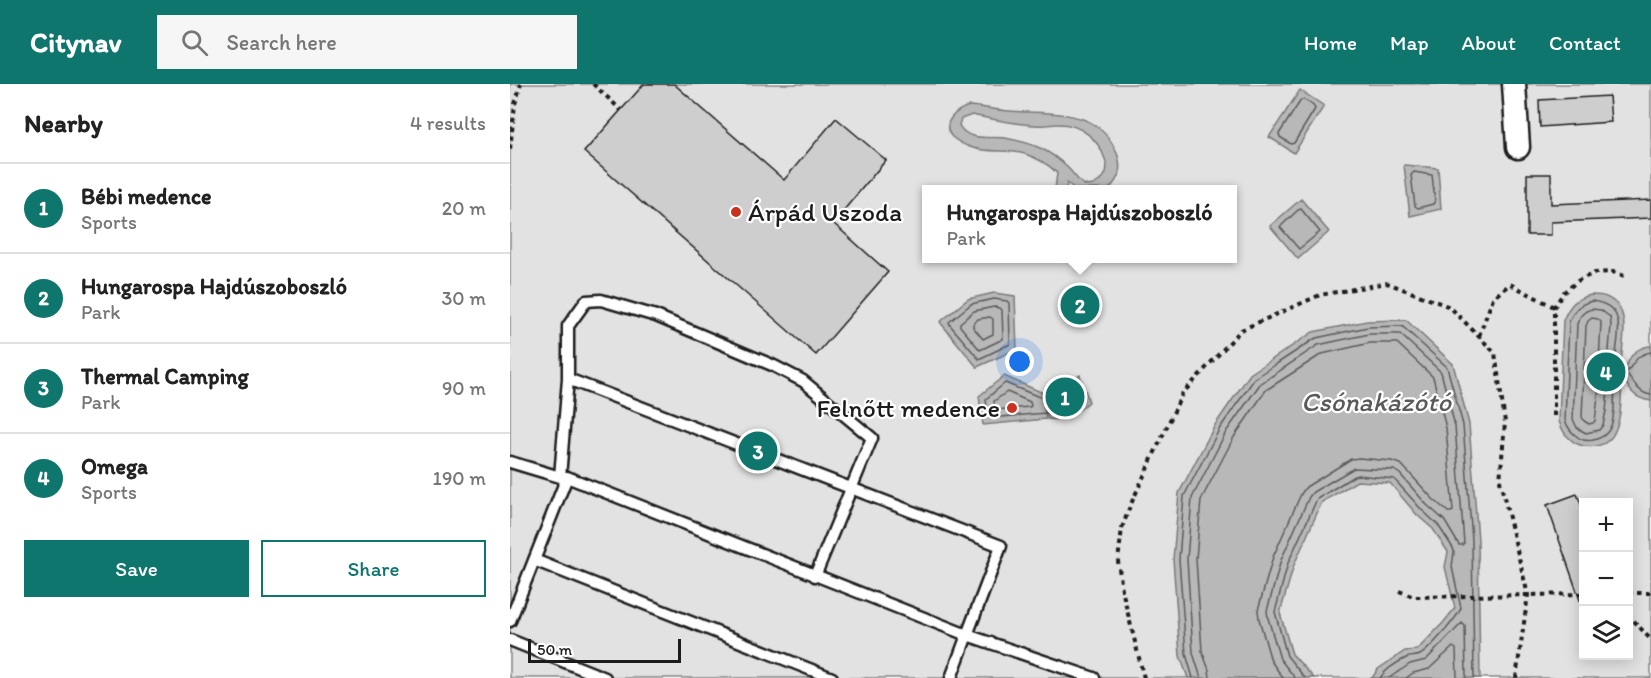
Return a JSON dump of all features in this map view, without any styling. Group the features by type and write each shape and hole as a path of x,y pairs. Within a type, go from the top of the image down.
{"street":[{"path":"1514,84 1518,147"}],"lane":[{"path":"510,621 563,477 568,326 586,301 601,300 656,316 772,365 803,381 872,438 815,576"},
{"path":"568,379 1000,546 951,678"},
{"path":"510,462 563,477 1072,675 1094,678"},
{"path":"534,560 832,678"},
{"path":"510,640 605,678"}],"path":[{"path":"510,149 515,104 521,84"},
{"path":"593,84 621,110"},
{"path":"1554,416 1554,307 1564,292 1579,280 1595,273 1612,272 1627,277"},
{"path":"1144,678 1122,590 1118,561 1122,528 1182,394 1241,330 1320,295 1387,283 1450,307 1495,353 1504,422 1500,482 1528,595 1516,678"},
{"path":"1479,336 1493,298 1510,284 1554,307"},
{"path":"1399,591 1414,597 1579,594"},
{"path":"1633,593 1651,593"},
{"path":"1633,619 1651,640"}],"shaded area":[{"path":"510,84 1651,84 1651,678 510,678"}],"water":[{"path":"1300,90 1324,106 1294,153 1269,137"},
{"path":"969,106 1073,116 1100,128 1110,140 1118,156 1120,170 1112,185 1092,185 1105,175 1107,166 1105,159 1093,139 1074,127 1058,124 1027,124 972,115 961,119 959,125 967,134 1005,138 1048,152 1085,185 1067,183 1067,185 1056,185 1057,173 1038,159 1025,154 973,148 952,137 948,127 955,114"},
{"path":"1404,165 1438,168 1441,209 1410,216"},
{"path":"1301,199 1329,232 1298,259 1270,226"},
{"path":"994,293 1015,296 1017,349 977,367 940,322 968,299"},
{"path":"1591,295 1606,297 1620,309 1624,326 1621,364 1627,365 1636,351 1651,346 1651,401 1636,396 1622,379 1620,412 1615,431 1606,442 1586,446 1573,442 1561,428 1559,421 1563,320 1573,303"},
{"name":"Csónakázótó","path":"1406,320 1453,364 1469,424 1478,540 1480,678 1372,678 1378,669 1405,651 1417,650 1455,608 1445,567 1448,552 1433,529 1417,515 1390,483 1357,481 1322,502 1294,565 1280,613 1292,654 1314,678 1188,678 1180,656 1173,559 1179,493 1215,425 1250,374 1313,332 1367,321"},
{"path":"1080,375 1089,402 1065,418 1048,419 1042,392"},
{"name":"Felnőtt medence","path":"1004,376 1041,392 1046,419 983,425 979,396"}],"building":[{"name":"Árpád Uszoda","path":"644,84 674,84 784,180 836,118 886,160 833,223 888,272 816,355 584,152"},
{"path":"1609,96 1611,122 1540,127 1539,100"},
{"path":"1527,174 1551,174 1551,204 1651,200 1651,218 1551,222 1551,235 1527,235"},
{"path":"1577,494 1579,499 1579,597 1547,505"}],"place":[{"name":"Árpád Uszoda","path":"736,212"},
{"name":"Hungarospa Hajdúszoboszló","path":"1080,305"},
{"name":"Omega","path":"1606,372"},
{"name":"Bébi medence","path":"1065,397"},
{"name":"Felnőtt medence","path":"1012,408"},
{"name":"Thermal Camping","path":"758,451"}]}
